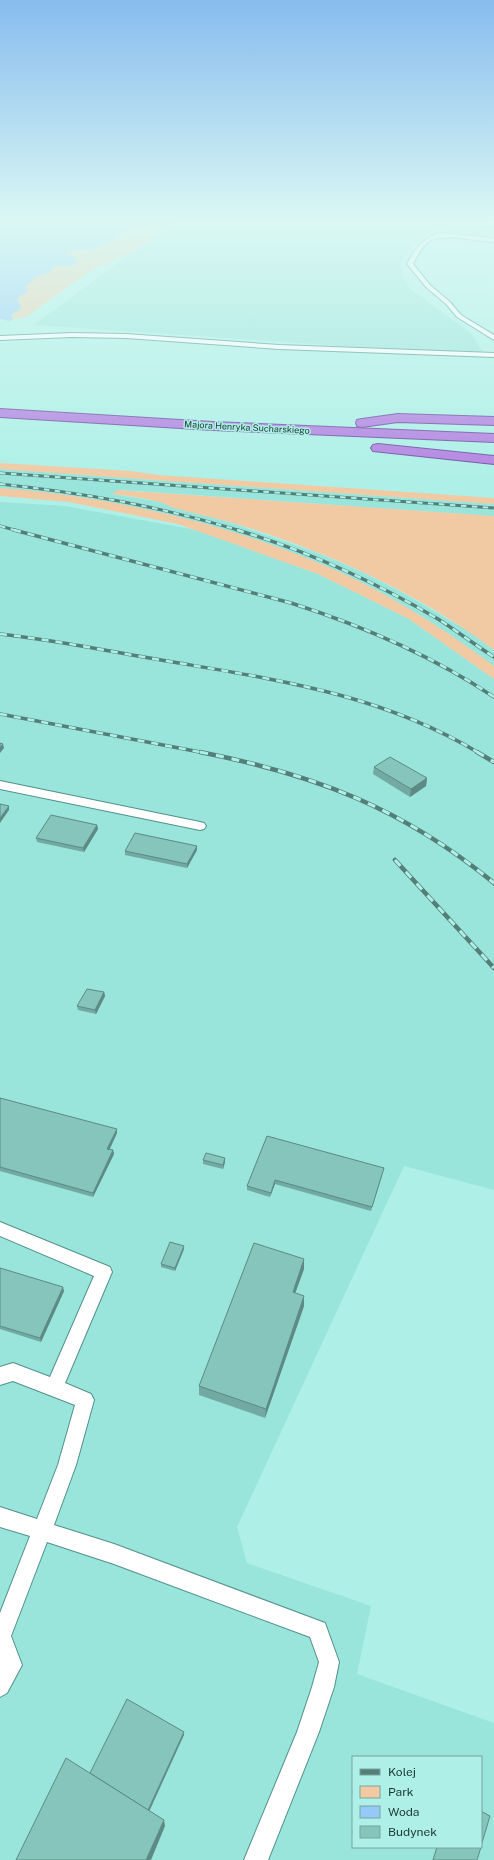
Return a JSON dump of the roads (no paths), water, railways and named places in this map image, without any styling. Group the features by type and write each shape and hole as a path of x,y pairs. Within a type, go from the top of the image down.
{"highway":[{"name":"Majora Henryka Sucharskiego","path":"0,405 187,417 494,428"},
{"name":"Majora Henryka Sucharskiego","path":"0,413 213,426 494,438"},
{"path":"350,424 398,418 494,421"},
{"path":"213,426 265,436 352,445"},
{"path":"367,446 494,460"}],"lane":[{"path":"450,306 459,316 494,338"},
{"path":"0,338 72,335 126,336 280,347 494,355"},
{"path":"0,785 200,826"},
{"path":"0,1228 104,1272 54,1388"},
{"path":"0,1376 13,1372 85,1400 67,1465 1,1634 12,1665 0,1686"},
{"path":"0,1517 41,1532 114,1554 318,1630 329,1662 323,1687 308,1732 256,1860"}],"water":[{"path":"0,306 20,306 18,311 11,315 13,319 9,321 0,319"}],"railway":[{"path":"0,473 494,508"},
{"path":"0,484 92,496 181,514 241,531"},
{"path":"0,526 18,531"},
{"path":"14,530 291,603 344,621 421,655 494,697"},
{"path":"237,530 263,538 340,568 390,592 438,619 494,657"},
{"path":"0,634 63,643 249,675 328,692 405,716 442,733 479,753"},
{"path":"0,714 202,752"},
{"path":"202,752 282,772 320,784 356,798 426,834 460,857 494,883"},
{"path":"477,752 494,762"},
{"path":"395,860 494,968"}]}
